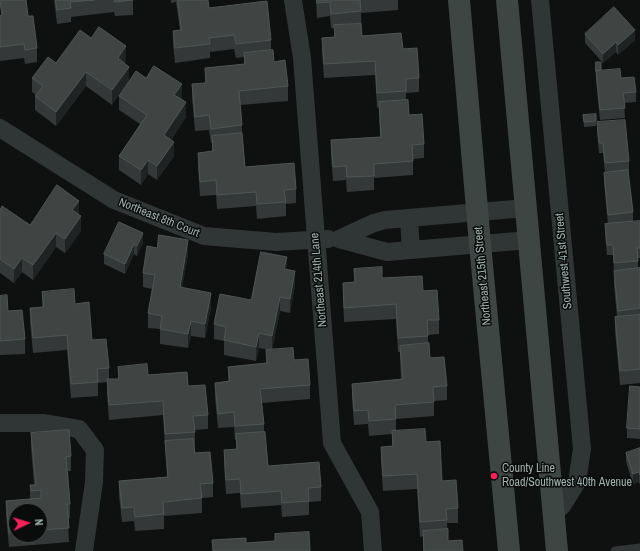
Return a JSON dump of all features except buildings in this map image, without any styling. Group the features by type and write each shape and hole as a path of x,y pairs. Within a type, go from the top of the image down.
{"street":[{"name":"Northeast 214th Lane","path":"293,0 302,58 332,443 370,512 373,551"},
{"name":"Northeast 215th Street","path":"459,0 477,212 509,551"},
{"path":"507,0 557,551"},
{"name":"Southwest 41st Street","path":"540,0 582,449 578,482 562,506 554,513"},
{"name":"Northeast 8th Court","path":"0,128 114,200 204,236 276,242 316,240 338,238 374,223 409,218 526,208"},
{"path":"409,218 411,250"},
{"name":"Northeast 8th Court","path":"338,238 387,252 529,240"},
{"path":"0,423 43,423 79,429 94,450 94,482 84,551"}],"lane":[{"path":"615,551 640,548"}],"place":[{"name":"County Line Road/Southwest 40th Avenue","path":"494,476"}]}
